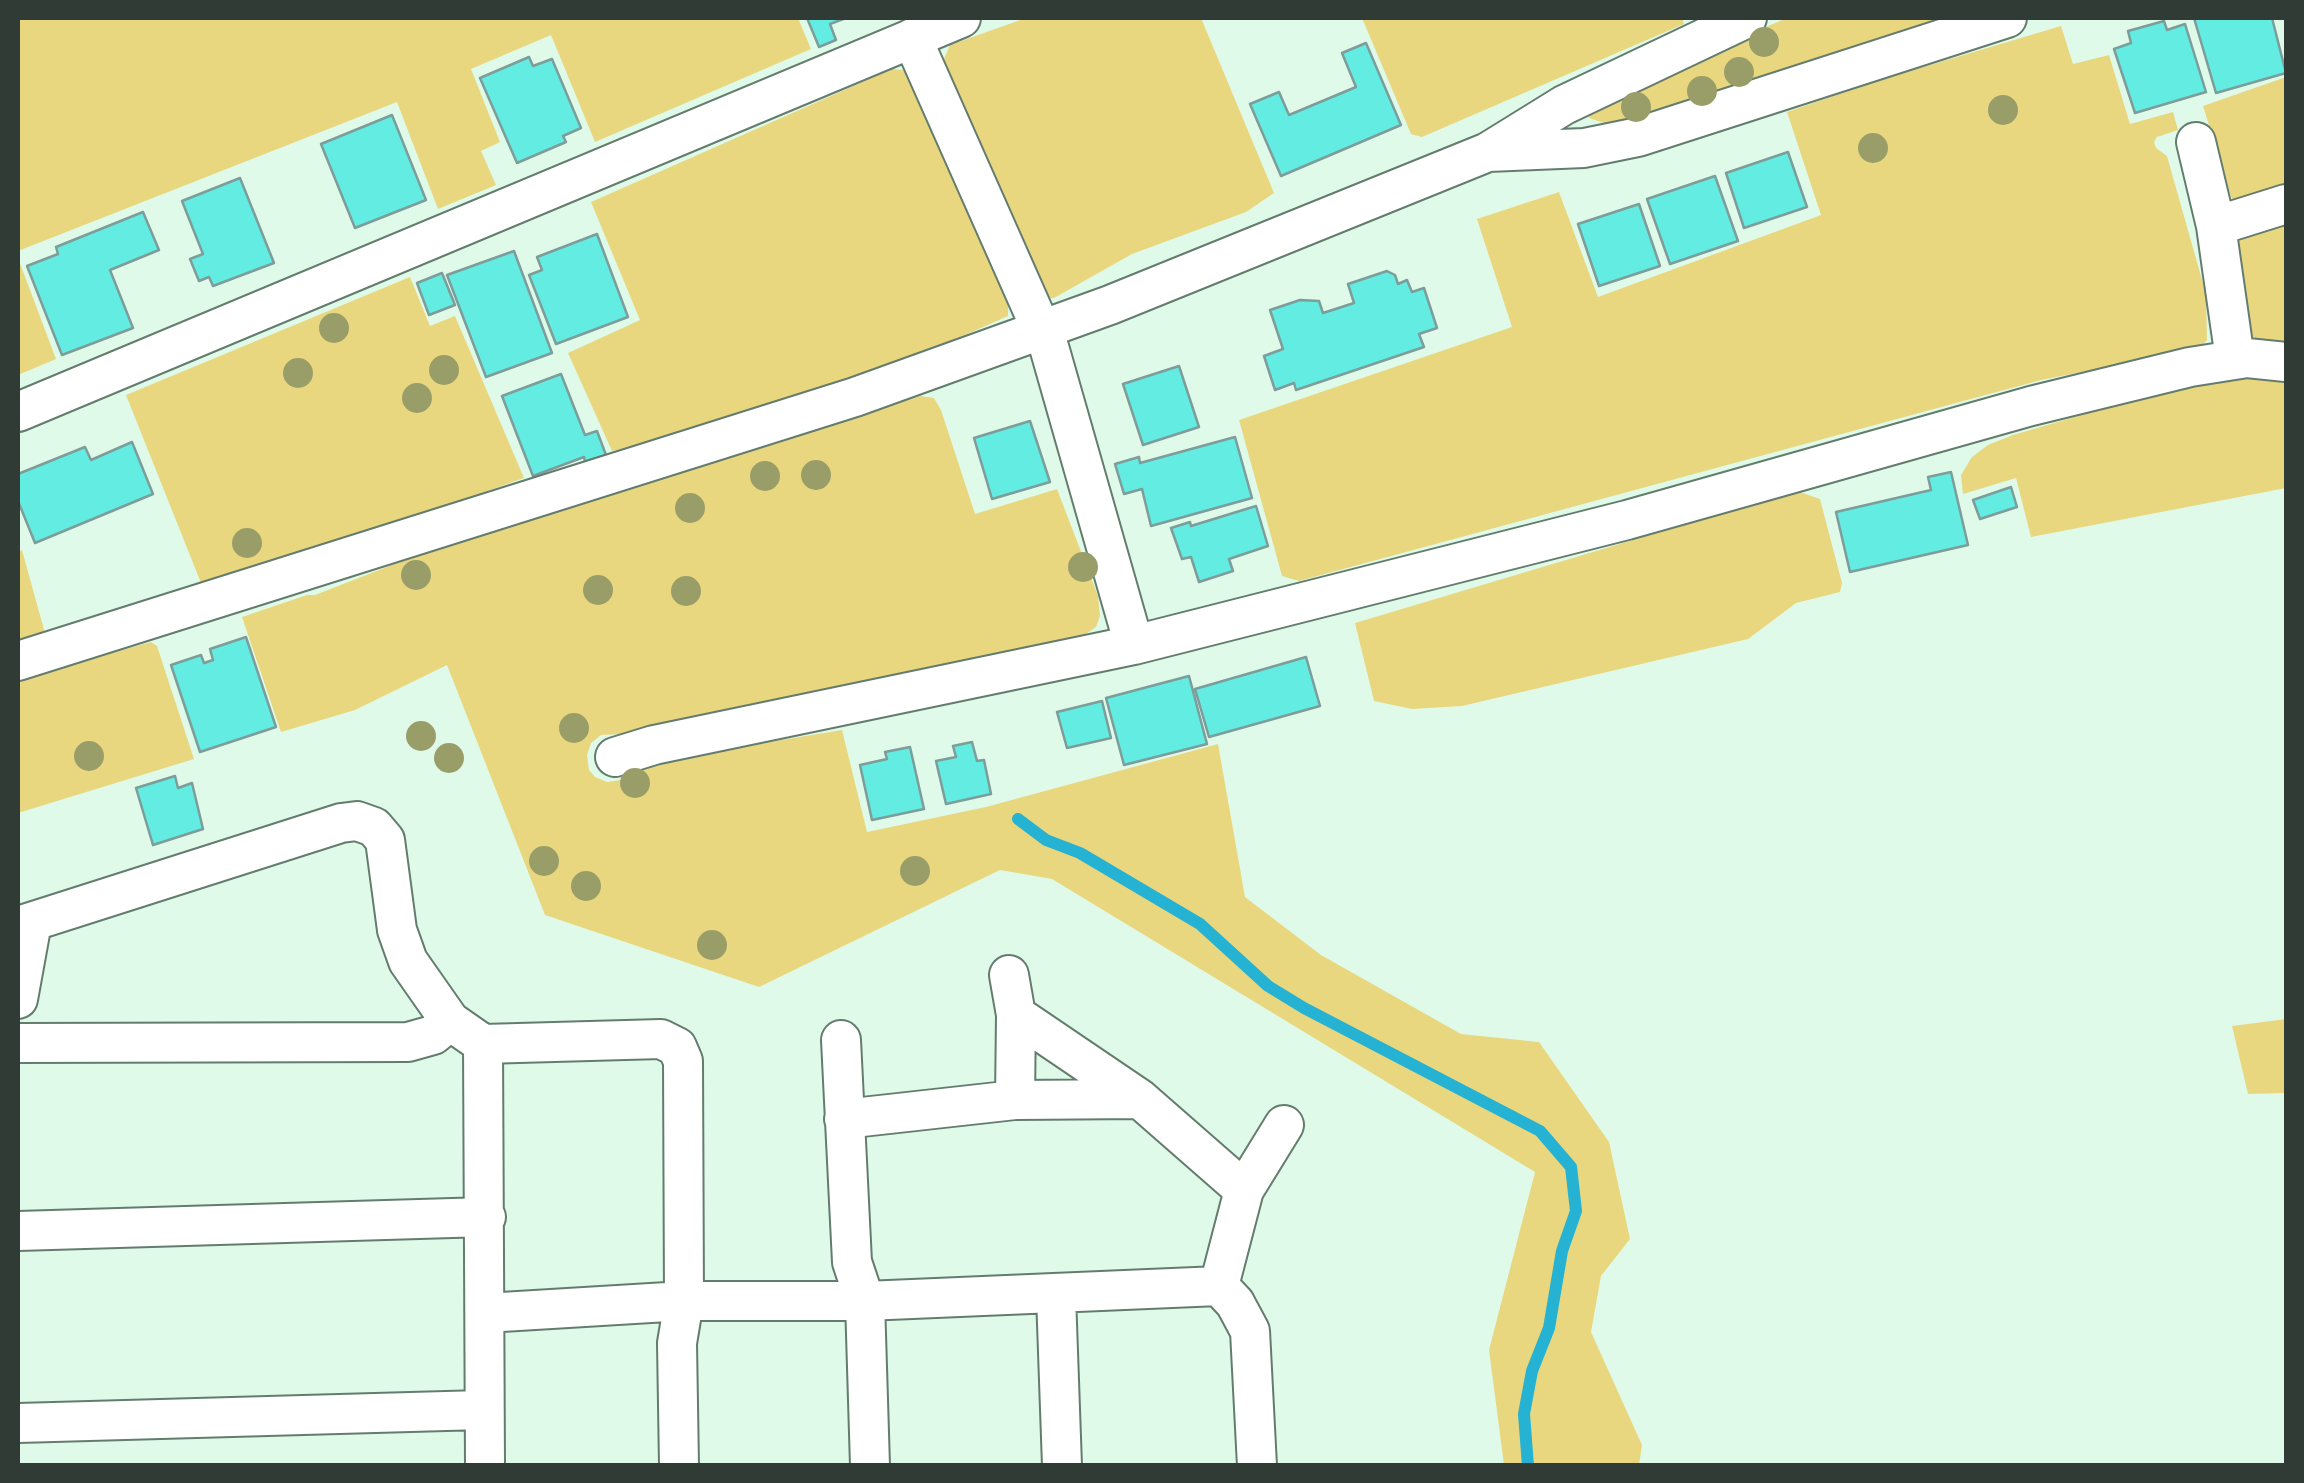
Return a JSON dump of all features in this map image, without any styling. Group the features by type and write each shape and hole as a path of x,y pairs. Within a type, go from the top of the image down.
{"street":[{"path":"18,412 961,18"},
{"path":"18,662 854,397 1110,305 1488,152 1564,105 1747,18"},
{"path":"1488,152 1584,148 1638,138 2007,18"},
{"path":"912,38 1056,365 1134,645"},
{"path":"2196,142 2216,226 2235,359"},
{"path":"2216,226 2286,204"},
{"path":"614,756 1134,645 1627,520 2032,406 2235,359 2286,362"},
{"path":"18,999 25,924 340,823 374,827 385,840 397,930 408,961 450,1022 483,1044 661,1039 677,1047 683,1061 684,1301 678,1343 679,1466"},
{"path":"1010,975 1016,1015 1015,1100"},
{"path":"1016,1015 1140,1099 1244,1190"},
{"path":"18,1043 408,1042 433,1034 450,1022"},
{"path":"841,1040 852,1262 866,1302 870,1466"},
{"path":"483,1044 485,1466"},
{"path":"844,1119 1015,1100 1140,1099"},
{"path":"1219,1286 1244,1190 1284,1125"},
{"path":"18,1231 486,1217"},
{"path":"485,1313 684,1301 866,1302 1219,1286 1235,1303 1250,1331 1256,1466"},
{"path":"1056,1295 1062,1466"},
{"path":"18,1423 482,1410"}],"shaded area":[{"path":"18,18 798,18 811,49 595,142 551,35 471,69 500,142 481,151 496,185 438,209 397,102 18,251"},
{"path":"1026,18 1201,18 1274,193 1246,212 1132,254 1054,298 1046,298 942,63 950,45"},
{"path":"1362,18 1682,18 1684,24 1422,137 1411,134"},
{"path":"1787,18 1944,18 1659,112 1607,124 1589,118 1590,112 1646,78"},
{"path":"2061,26 2073,64 2109,55 2130,124 2173,112 2178,130 2157,137 2154,142 2167,156 2206,294 2207,340 2199,349 2041,380 1299,581 1282,576 1239,420 1512,327 1477,219 1559,192 1598,297 1821,215 1787,112"},
{"path":"892,69 903,70 910,76 1008,300 1008,316 940,346 766,406 655,442 612,451 568,353 640,320 591,202"},
{"path":"2286,77 2286,185 2233,203 2203,106"},
{"path":"2286,216 2286,350 2262,346 2251,334 2233,258 2239,241 2254,226"},
{"path":"18,258 56,359 18,375"},
{"path":"410,277 430,326 455,316 524,478 203,588 126,395"},
{"path":"2242,374 2286,374 2286,488 2031,537 2016,478 1963,494 1961,475 1972,457 1988,445 2188,384"},
{"path":"920,396 934,398 941,410 975,514 1057,489 1098,596 1100,616 1096,627 1073,643 643,733 601,735 591,743 587,755 589,770 607,782 620,780 646,764 842,730 867,832 986,807 1218,744 1245,897 1321,955 1461,1034 1539,1042 1609,1142 1630,1239 1601,1276 1591,1332 1642,1445 1639,1465 1504,1465 1489,1350 1535,1172 1052,879 1000,870 759,987 545,915 447,665 355,710 281,732 242,617 315,595 525,519"},
{"path":"1797,491 1820,499 1842,583 1840,592 1796,603 1748,639 1462,706 1412,709 1374,701 1355,623"},
{"path":"22,550 46,637 18,645 18,552"},
{"path":"151,642 157,646 194,759 18,813 18,679"},
{"path":"2286,1019 2286,1093 2248,1094 2232,1026"}],"building":[{"path":"807,18 846,18 830,24 836,40 819,47"},
{"path":"2194,18 2272,18 2286,73 2216,93"},
{"path":"2164,21 2167,30 2185,24 2206,92 2135,113 2114,49 2131,43 2128,31"},
{"path":"1366,43 1401,125 1281,176 1250,104 1279,92 1289,115 1356,87 1342,53"},
{"path":"529,57 533,66 552,59 581,128 563,136 566,142 517,163 480,78"},
{"path":"392,115 426,200 355,228 321,144"},
{"path":"1788,152 1807,207 1744,228 1726,173"},
{"path":"1715,176 1738,241 1670,264 1647,199"},
{"path":"240,178 274,263 213,286 209,277 199,281 190,259 203,254 182,201"},
{"path":"1639,204 1660,266 1599,286 1578,224"},
{"path":"143,212 159,250 110,270 133,328 62,355 27,266 58,254 56,247"},
{"path":"597,234 628,317 556,344 529,275 542,270 537,257"},
{"path":"514,251 552,353 486,377 447,275"},
{"path":"1387,271 1395,275 1398,284 1407,280 1412,292 1424,288 1437,328 1419,334 1424,347 1296,390 1294,383 1275,390 1264,356 1283,349 1270,310 1300,300 1319,301 1323,313 1354,303 1348,284"},
{"path":"442,273 455,305 429,315 417,283"},
{"path":"1179,366 1199,427 1143,445 1123,384"},
{"path":"561,374 585,435 597,431 606,455 585,462 584,457 533,476 502,396"},
{"path":"1030,421 1050,482 992,499 974,438"},
{"path":"1235,437 1252,498 1151,526 1142,489 1124,494 1115,464 1139,457 1140,463"},
{"path":"132,442 153,494 35,543 18,501 18,474 85,447 91,460"},
{"path":"1951,472 1968,545 1850,572 1836,512 1931,490 1928,477"},
{"path":"2011,487 2017,507 1980,519 1973,500"},
{"path":"1256,506 1268,546 1229,559 1233,571 1199,582 1191,557 1182,559 1171,528 1190,522 1191,526"},
{"path":"246,637 276,727 200,752 171,665 201,655 204,663 213,660 210,649"},
{"path":"1306,657 1320,706 1209,737 1195,689"},
{"path":"1189,676 1207,744 1124,765 1106,698"},
{"path":"1102,701 1111,738 1067,748 1057,712"},
{"path":"972,742 977,761 984,760 991,794 946,804 936,761 956,757 953,746"},
{"path":"910,747 924,809 872,820 860,765 887,759 885,752"},
{"path":"175,776 178,788 192,783 203,829 153,845 136,788"}],"waterway":[{"path":"1018,819 1046,840 1080,853 1200,924 1268,986 1304,1008 1540,1131 1571,1167 1576,1211 1562,1251 1549,1328 1532,1371 1524,1414 1528,1466"}]}
